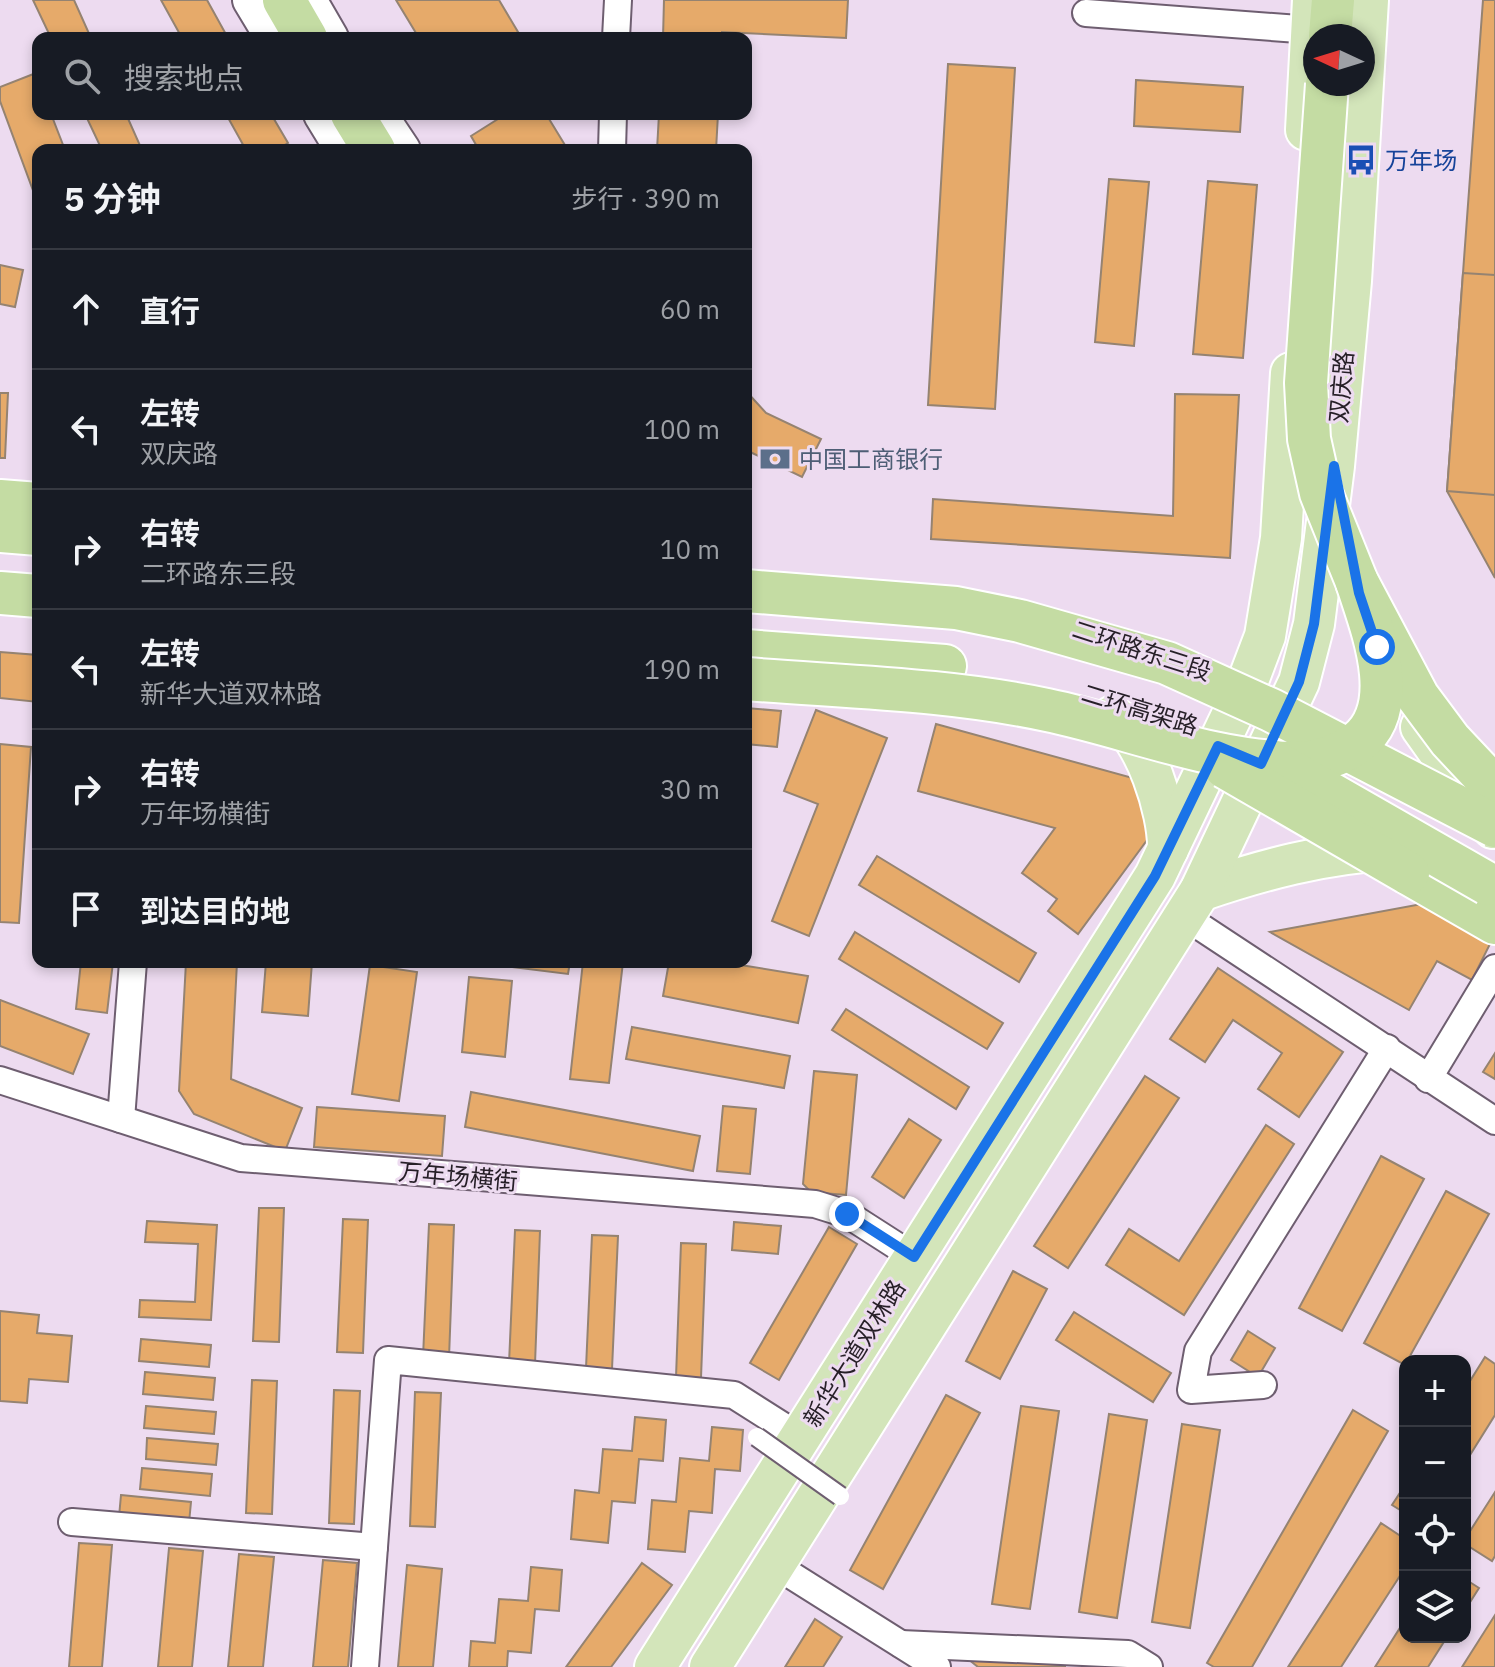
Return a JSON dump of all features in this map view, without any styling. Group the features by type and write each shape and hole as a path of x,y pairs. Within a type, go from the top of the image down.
{"highway":[{"path":"284,0 303,32"},
{"path":"752,679 948,694 1047,710 1166,741 1294,763 1314,762 1359,741 1370,727 1381,682 1377,642 1321,493 1309,439 1306,383 1326,96"},
{"path":"356,120 370,144"},
{"path":"0,501 32,504"},
{"path":"0,531 32,534"},
{"path":"752,562 867,583 956,608"},
{"path":"1357,582 1418,697 1450,740 1495,788"},
{"name":"二环高架路","path":"752,591 956,608 1020,621 1167,663 1271,710 1495,829"},
{"path":"0,593 32,596"},
{"name":"二环高架路","path":"752,651 945,666 1047,682 1129,703 1202,728 1298,774 1495,888"},
{"path":"1166,741 1234,771 1403,861 1495,923"}],"main road":[{"path":"251,0 270,32"},
{"path":"308,0 327,32"},
{"name":"双庆路","path":"1261,764 1287,711 1314,624 1334,466 1351,281 1368,0"},
{"name":"双庆路","path":"1218,746 1265,636 1281,538 1322,16"},
{"path":"326,120 340,144"},
{"path":"382,120 398,144"},
{"path":"1334,466 1359,593 1377,647 1435,750 1495,829"},
{"path":"0,524 32,527"},
{"name":"二环路东三段","path":"752,584 985,603 1186,660 1246,686 1357,758 1495,840"},
{"path":"0,600 32,603"},
{"path":"752,662 958,677 1090,700 1261,764 1403,861 1495,913"},
{"path":"1090,700 1125,724 1143,754 1169,826 1168,849"},
{"name":"新华大道双林路","path":"655,1667 1147,889 1218,746"},
{"name":"新华大道双林路","path":"710,1667 1192,904 1261,764"},
{"path":"1192,904 1287,864 1351,852 1403,861"}],"street":[{"path":"616,32 618,0"},
{"path":"1086,13 1322,16"},
{"path":"612,144 613,120"},
{"path":"1192,904 1428,1079 1495,1121"},
{"path":"121,1119 133,968"},
{"path":"1428,1079 1495,968"},
{"path":"1263,1385 1191,1390 1198,1351 1387,1048"},
{"name":"万年场横街","path":"0,1080 241,1158 815,1204 847,1214 914,1257"},
{"path":"365,1667 388,1360 734,1395 800,1437"},
{"path":"757,1437 840,1496"},
{"path":"72,1522 374,1547"},
{"path":"775,1565 937,1667"},
{"path":"901,1644 1128,1654 1149,1667"}],"building":[{"path":"33,0 74,0 88,32 48,32"},
{"path":"161,0 207,0 225,32 179,32"},
{"path":"396,0 499,0 518,32 415,32"},
{"path":"664,0 848,0 846,38 752,32 663,32"},
{"path":"1483,0 1495,0 1495,578 1447,491"},
{"path":"948,64 1015,68 995,409 928,405"},
{"path":"32,75 32,120 53,120 63,144 32,144 32,188 0,101 0,87"},
{"path":"1136,80 1243,87 1240,132 1134,126"},
{"path":"88,120 129,120 139,144 99,144"},
{"path":"229,120 275,120 288,143 286,144 243,144"},
{"path":"496,120 550,120 564,144 476,144 471,136"},
{"path":"659,120 718,120 716,144 657,144"},
{"path":"1109,179 1149,182 1134,346 1095,342"},
{"path":"1208,181 1257,185 1243,358 1193,354"},
{"path":"0,265 23,270 15,307 0,304"},
{"path":"1463,273 1495,275 1495,495 1447,491"},
{"path":"0,393 8,393 5,458 0,458"},
{"path":"1175,394 1239,395 1230,558 931,539 933,499 1173,516"},
{"path":"752,398 766,413 821,439 802,477 752,453"},
{"path":"0,652 32,655 32,701 0,698"},
{"path":"752,709 781,711 777,747 752,745"},
{"path":"816,710 887,738 809,936 772,921 818,804 784,791"},
{"path":"936,724 1140,780 1150,836 1078,934 1048,911 1057,899 1022,873 1055,828 918,791"},
{"path":"0,744 31,747 19,923 0,922"},
{"path":"877,856 1036,953 1019,982 859,885"},
{"path":"1427,903 1492,940 1472,980 1437,961 1409,1010 1270,932"},
{"path":"855,932 1003,1023 987,1049 839,959"},
{"path":"752,967 808,976 798,1023 663,996 668,968"},
{"path":"80,968 112,968 107,1013 76,1009"},
{"path":"186,968 237,968 231,1079 302,1108 285,1151 194,1114 179,1091"},
{"path":"266,968 312,968 308,1016 262,1012"},
{"path":"370,968 417,972 399,1101 352,1094"},
{"path":"520,968 569,968 568,974"},
{"path":"582,968 622,968 609,1083 570,1079"},
{"path":"1218,968 1343,1052 1299,1117 1258,1089 1282,1053 1233,1020 1205,1062 1170,1039"},
{"path":"469,977 512,981 505,1057 462,1052"},
{"path":"0,1000 89,1034 73,1074 0,1046"},
{"path":"846,1009 969,1087 956,1109 832,1030"},
{"path":"632,1027 790,1056 784,1088 626,1059"},
{"path":"1495,1053 1495,1079 1483,1072"},
{"path":"814,1071 857,1075 846,1195 811,1192 803,1184"},
{"path":"1145,1076 1179,1098 1068,1268 1034,1246"},
{"path":"471,1092 700,1136 693,1171 465,1127"},
{"path":"723,1106 756,1109 750,1174 717,1171"},
{"path":"317,1107 445,1116 442,1156 314,1147"},
{"path":"909,1119 941,1140 904,1198 872,1177"},
{"path":"1266,1125 1294,1144 1184,1315 1106,1265 1129,1229 1179,1261"},
{"path":"1381,1156 1424,1179 1342,1331 1299,1308"},
{"path":"1446,1191 1489,1214 1411,1355 1399,1355 1399,1362 1364,1343"},
{"path":"259,1208 284,1208 279,1342 253,1341"},
{"path":"343,1219 368,1220 363,1353 337,1352"},
{"path":"147,1221 217,1225 211,1320 139,1317 140,1300 195,1302 198,1244 145,1242"},
{"path":"734,1222 781,1226 778,1254 732,1250"},
{"path":"429,1224 454,1225 449,1358 423,1357"},
{"path":"829,1227 857,1244 779,1380 750,1363"},
{"path":"515,1230 540,1231 535,1364 509,1363"},
{"path":"592,1235 618,1236 612,1369 586,1368"},
{"path":"681,1243 706,1244 701,1378 676,1377"},
{"path":"1013,1271 1047,1289 1000,1379 966,1361"},
{"path":"0,1311 39,1315 37,1333 72,1336 68,1382 29,1379 27,1403 0,1401"},
{"path":"1074,1312 1171,1373 1153,1402 1056,1340"},
{"path":"1248,1331 1275,1348 1258,1377 1231,1360"},
{"path":"141,1339 211,1345 209,1367 139,1361"},
{"path":"1485,1357 1495,1364 1495,1415 1471,1453 1471,1427 1471,1379"},
{"path":"145,1372 215,1378 213,1400 143,1394"},
{"path":"252,1380 277,1381 272,1514 246,1513"},
{"path":"334,1390 360,1391 354,1524 329,1523"},
{"path":"415,1392 441,1393 435,1527 410,1526"},
{"path":"946,1395 980,1413 883,1589 850,1570"},
{"path":"146,1406 216,1412 214,1434 144,1428"},
{"path":"1021,1406 1059,1411 1030,1609 992,1604"},
{"path":"1353,1410 1388,1431 1252,1667 1214,1667 1207,1663"},
{"path":"1109,1414 1147,1420 1117,1618 1079,1612"},
{"path":"635,1417 666,1420 663,1461 639,1459 635,1503 612,1501 608,1543 571,1539 575,1490 599,1493 603,1449 632,1451"},
{"path":"1182,1424 1220,1430 1190,1628 1152,1622"},
{"path":"712,1427 743,1430 740,1471 715,1469 712,1513 689,1511 685,1552 648,1549 652,1500 676,1502 680,1458 709,1461"},
{"path":"147,1438 218,1444 216,1465 146,1459"},
{"path":"142,1468 212,1474 210,1496 140,1489"},
{"path":"1495,1492 1495,1556 1492,1561 1471,1548 1471,1530"},
{"path":"1399,1494 1399,1509 1392,1505"},
{"path":"121,1495 191,1502 189,1523 119,1517"},
{"path":"1381,1523 1399,1535 1399,1577 1341,1667 1288,1667"},
{"path":"79,1543 112,1545 102,1667 69,1667"},
{"path":"169,1548 203,1551 192,1667 158,1667"},
{"path":"239,1554 274,1557 263,1667 228,1667"},
{"path":"323,1560 357,1563 348,1667 313,1667"},
{"path":"642,1563 672,1585 611,1667 566,1667"},
{"path":"407,1565 442,1569 433,1667 398,1667"},
{"path":"531,1567 562,1570 559,1611 535,1609 531,1653 508,1651 507,1667 469,1667 471,1641 495,1643 499,1599 528,1601"},
{"path":"1471,1583 1479,1588 1471,1601"},
{"path":"1495,1615 1495,1667 1462,1667"},
{"path":"815,1619 842,1637 823,1667 785,1667"},
{"path":"1399,1629 1399,1643 1443,1643 1428,1667 1375,1667"},
{"path":"968,1659 1065,1665 1065,1667 978,1667"}],"place":[{"name":"万年场","path":"1361,160"},
{"name":"中国工商银行","path":"775,459"}],"route":[{"path":"847,1214 914,1257 1155,876 1218,746 1261,764 1299,682 1314,624 1334,466 1359,593 1377,647"}]}
